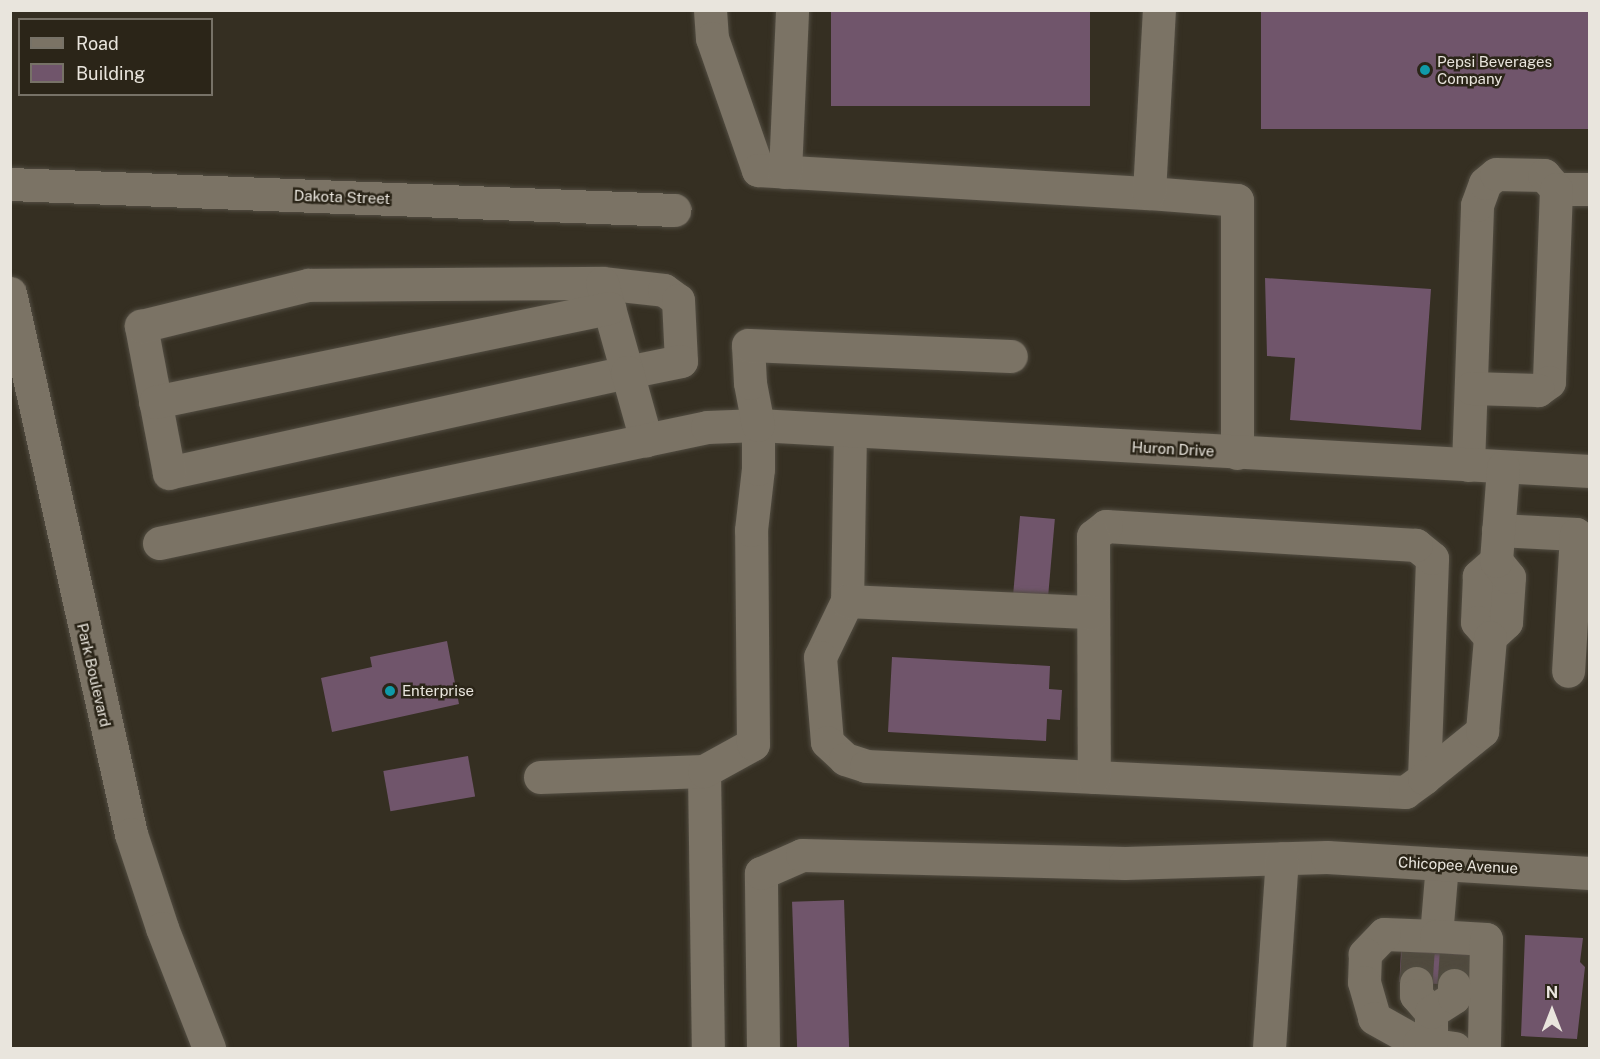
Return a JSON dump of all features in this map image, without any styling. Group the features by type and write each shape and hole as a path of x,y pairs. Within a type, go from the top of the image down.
{"street":[{"path":"710,10 712,38 758,170 1236,200 1237,453"},
{"path":"784,172 792,10"},
{"path":"1149,193 1159,10"},
{"path":"1468,465 1476,205 1485,183 1496,174 1544,175 1556,189 1549,382 1538,390 1471,388"},
{"name":"Dakota Street","path":"10,184 674,210"},
{"path":"1556,189 1590,189"},
{"path":"155,402 606,296 664,290 678,300 681,360 169,473 155,402 141,326 308,285 606,296"},
{"name":"Park Boulevard","path":"10,293 131,834 162,928 209,1048"},
{"path":"606,296 646,440"},
{"path":"540,777 704,771 753,744 751,530 758,469 758,425 750,383 748,345 1011,356"},
{"name":"Huron Drive","path":"159,543 707,427 758,425 1590,471"},
{"path":"850,431 847,601 820,657 827,742 845,759 866,766 1406,792 1482,731 1490,637 1476,622 1479,576 1497,545 1503,467"},
{"path":"1094,777 1093,536 1107,526 1416,545 1432,558 1424,778"},
{"path":"1497,545 1576,534 1568,671"},
{"path":"847,601 1093,612"},
{"path":"704,771 708,1048"},
{"name":"Chicopee Avenue","path":"763,1048 761,873 802,855 1125,863 1327,857 1590,873"},
{"path":"1269,1048 1282,858"},
{"path":"1442,864 1436,955 1416,995 1431,1012 1443,1046 1419,1043 1374,1018 1364,982 1365,954 1384,934 1436,955 1486,939 1484,1048"}],"building":[{"path":"831,10 1090,10 1090,106 831,106"},
{"name":"Pepsi Beverages Company","path":"1261,10 1590,10 1590,129 1261,129"},
{"path":"1265,278 1431,289 1421,430 1290,420 1295,358 1267,356"},
{"path":"1020,516 1055,519 1048,597 1013,594"},
{"name":"Enterprise","path":"447,641 459,704 332,732 321,678 372,667 370,657"},
{"path":"892,657 1050,666 1049,689 1062,690 1060,720 1047,719 1046,741 888,732"},
{"path":"468,756 475,796 390,811 383,771"},
{"path":"844,900 849,1048 797,1048 792,902"},
{"path":"1525,935 1583,938 1580,962 1585,967 1577,1039 1521,1036"},
{"path":"1401,951 1478,955 1476,986 1399,982"}],"tunnel":[{"path":"1416,983 1418,952"},
{"path":"1454,985 1456,954"}],"place":[{"name":"Pepsi Beverages Company","path":"1425,70"},
{"name":"Enterprise","path":"390,691"}]}
